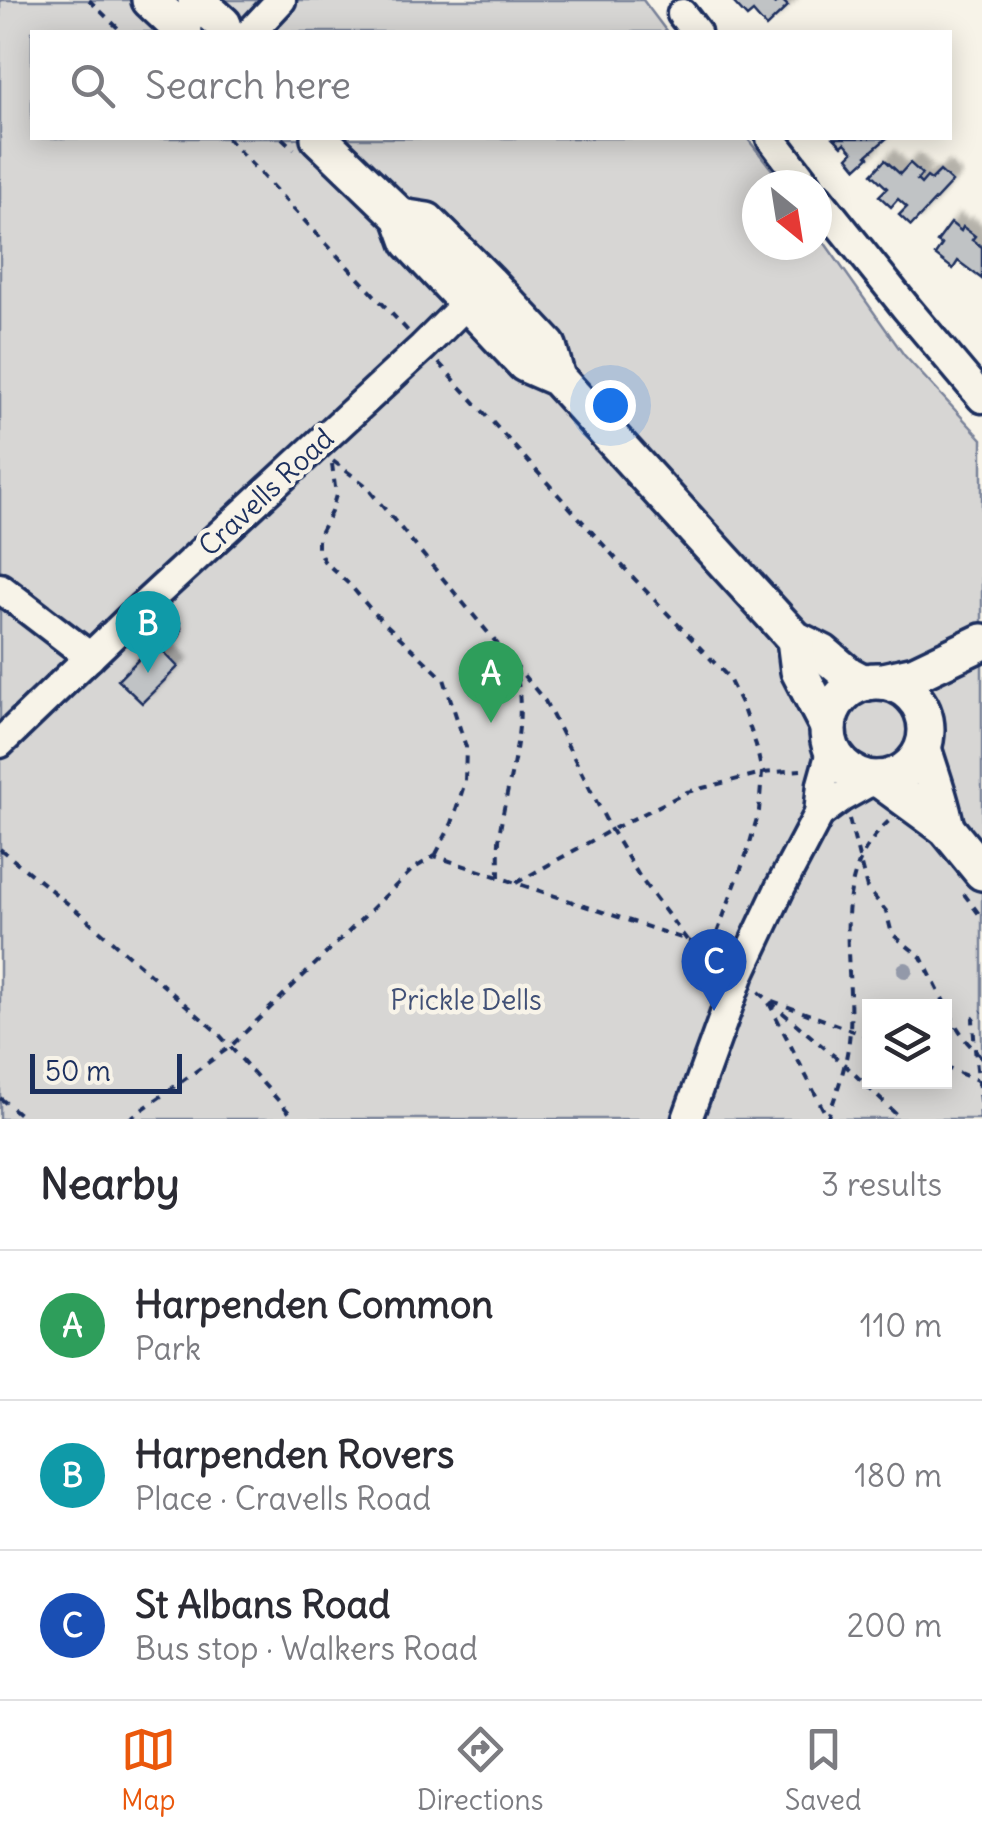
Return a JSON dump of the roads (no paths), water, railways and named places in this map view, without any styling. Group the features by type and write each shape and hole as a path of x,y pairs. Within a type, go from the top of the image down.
{"main road":[{"path":"150,0 182,30"},
{"path":"196,0 225,30"},
{"path":"307,144 401,217 428,221 478,293 548,346 557,378 795,639 823,653 849,675 898,686 911,694 921,707 932,780 940,796 946,828 970,879"},
{"path":"795,639 799,671 844,774 946,828"},
{"path":"844,774 832,712 839,699 850,690 915,674 980,644"},
{"path":"844,774 894,776 906,770 916,760 948,686 980,644"}],"street":[{"path":"253,30 281,0"},
{"path":"773,140 796,170"},
{"path":"832,216 982,398"},
{"name":"Cravells Road","path":"0,743 478,293"},
{"path":"0,588 90,657"},
{"path":"142,607 165,629"},
{"path":"687,1119 740,973 781,886 844,774"}],"place":[{"name":"Harpenden Rovers","path":"148,673"},
{"name":"Harpenden Common","path":"491,723"},
{"name":"St Albans Road","path":"714,1011"}],"park label":[{"name":"Prickle Dells","path":"466,1000"}]}
